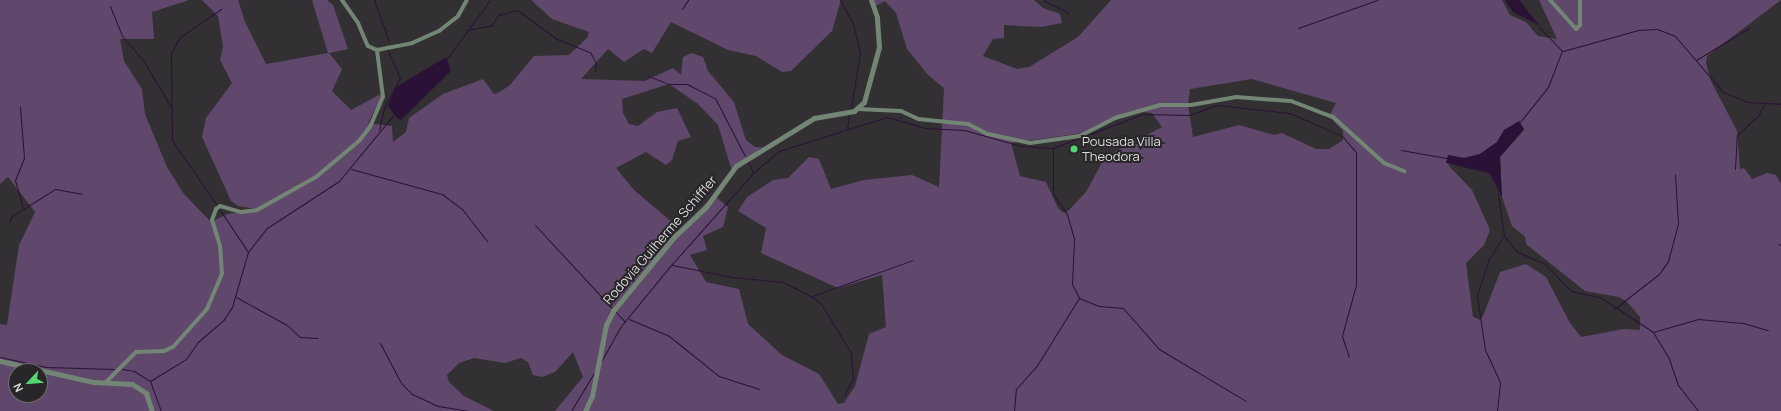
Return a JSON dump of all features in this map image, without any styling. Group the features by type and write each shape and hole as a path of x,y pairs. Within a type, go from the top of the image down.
{"street":[{"path":"342,0 358,23 368,46 377,50 412,43 439,31 458,16 467,0"},
{"path":"857,109 865,99 879,47 877,17 870,0"},
{"path":"1550,0 1578,29 1580,0"},
{"path":"106,382 136,352 164,351 173,347 207,309 222,274 220,246 212,220 216,209 257,210 316,177 363,136 384,96 377,50"},
{"path":"857,109 901,111 918,119 964,123 988,134 1030,143 1080,136 1115,118 1160,105 1190,105 1236,97 1291,101 1327,113 1384,163 1404,171"},
{"name":"Rodovia Guilherme Schiffler","path":"585,411 592,396 606,325 613,311 674,237 706,208 736,166 814,118 857,109"},
{"path":"0,361 106,382 132,384 142,389 152,411"}],"shaded area":[{"path":"0,0 189,0 152,12 154,39 120,39 124,61 142,89 145,114 167,167 184,194 211,222 227,214 258,209 238,206 231,201 202,137 206,118 232,83 220,60 223,46 218,16 202,0 238,0 245,22 266,64 328,53 312,0 327,0 333,5 348,49 329,53 342,69 332,91 351,110 384,92 368,123 392,126 393,142 406,132 409,118 443,94 483,79 494,94 498,93 510,85 534,56 569,55 587,38 589,32 552,19 531,0 841,0 832,31 791,71 782,72 756,56 728,50 671,22 652,53 644,49 624,62 608,49 581,79 645,81 673,68 681,75 683,57 692,53 703,57 708,71 734,102 746,140 755,147 762,147 732,171 718,125 698,104 669,84 622,99 623,113 629,124 638,126 657,112 677,108 691,137 678,141 672,160 666,165 646,152 616,168 634,190 673,223 677,232 714,195 728,207 723,227 703,236 707,250 690,255 706,282 739,289 748,324 782,355 819,374 838,404 844,403 855,386 869,334 886,327 882,275 838,288 761,253 766,228 738,211 747,197 773,180 788,178 809,157 819,159 831,189 864,180 912,175 939,187 944,88 928,75 907,49 896,13 885,1 872,8 869,0 1034,0 1043,8 1060,14 1062,23 1041,27 1004,25 1004,38 993,39 983,56 1017,69 1029,67 1078,37 1111,0 1502,0 1510,15 1526,22 1538,36 1557,39 1539,0 1781,0 1707,56 1706,63 1711,81 1737,131 1740,169 1744,168 1752,179 1767,173 1776,175 1781,184 1781,411 555,411 583,377 573,352 555,372 542,377 533,375 528,362 521,358 505,363 474,358 459,363 447,375 449,382 464,396 494,411 0,411 0,324 7,325 19,245 35,212 8,177 0,184","holes":["1252,79 1336,103 1329,116 1343,131 1343,140 1329,149 1316,149 1282,133 1274,135 1239,125 1193,137 1188,105 1190,89","1136,111 1152,113 1162,127 1105,157 1086,192 1068,211 1064,213 1058,208 1046,182 1020,176 1011,143 1084,133","1519,122 1524,130 1500,157 1502,197 1512,226 1525,237 1526,244 1585,291 1619,297 1627,302 1640,317 1640,330 1624,329 1581,337 1570,323 1546,277 1526,264 1500,272 1483,316 1480,320 1473,317 1466,263 1484,245 1490,230 1472,190 1449,166 1448,155 1464,158 1480,154 1497,142 1504,130"]},
{"path":"1505,0 1519,0 1540,26 1513,12"},
{"path":"446,57 451,71 401,120 397,118 388,106 396,87"},
{"path":"1519,121 1524,129 1500,157 1502,197 1489,173 1446,163 1448,155 1464,158 1480,154 1497,142 1504,130"}],"waterway":[{"path":"374,0 389,41"},
{"path":"446,60 490,0"},
{"path":"682,9 688,0"},
{"path":"840,0 853,23 860,53 851,108"},
{"path":"1043,0 1069,13"},
{"path":"1298,28 1377,0"},
{"path":"110,6 122,36 143,60 171,107"},
{"path":"216,204 172,140 171,53 180,37 221,9"},
{"path":"467,30 492,25 498,15 517,10 557,39 590,52 596,63 595,71"},
{"path":"1539,27 1562,51"},
{"path":"1696,60 1749,28"},
{"path":"1563,51 1638,30 1657,29 1675,36 1723,92 1748,102 1781,104"},
{"path":"379,130 384,108 400,78 387,49"},
{"path":"1520,122 1548,87 1562,51"},
{"path":"648,76 669,84 687,84 715,98 745,156"},
{"path":"1735,169 1737,135 1757,117 1765,103"},
{"path":"602,360 621,326 672,264 754,172 779,151 887,117 925,128 964,130 1021,146 1053,148 1143,114 1189,115 1217,105 1290,113 1342,136 1356,152 1356,285 1342,336 1349,357"},
{"path":"20,107 24,158 15,180 23,208"},
{"path":"150,381 186,359 198,342 224,319 232,307 248,252 267,228 339,181 395,113"},
{"path":"847,129 849,115"},
{"path":"1053,149 1053,194 1067,214 1074,239 1072,284 1079,298 1099,306 1123,308 1159,349 1246,401"},
{"path":"1401,150 1446,158"},
{"path":"748,161 753,172"},
{"path":"351,169 442,194 462,209 487,241"},
{"path":"1614,309 1659,274 1668,261 1678,223 1675,174"},
{"path":"9,222 12,216 55,189 82,194"},
{"path":"1498,193 1504,236 1516,251 1545,264 1571,291 1600,297 1653,332 1669,359 1678,385 1698,411"},
{"path":"220,210 248,252"},
{"path":"535,225 611,307"},
{"path":"1497,411 1500,382 1485,350 1477,295 1489,259 1503,237"},
{"path":"812,296 913,260"},
{"path":"672,265 732,277 783,282 811,296 822,305 851,353 853,379 844,395"},
{"path":"236,297 287,325 300,337 318,338"},
{"path":"1014,411 1016,389 1036,367 1079,298"},
{"path":"616,312 625,322"},
{"path":"629,319 669,336 719,376 759,389"},
{"path":"1653,332 1698,319 1743,323 1768,330"},
{"path":"380,343 401,383 412,394 438,406 468,411"},
{"path":"0,357 46,367 114,369"},
{"path":"122,369 134,371 150,381 161,411"},
{"path":"571,411 594,373"}],"place":[{"name":"Pousada Villa Theodora","path":"1074,149"}]}
